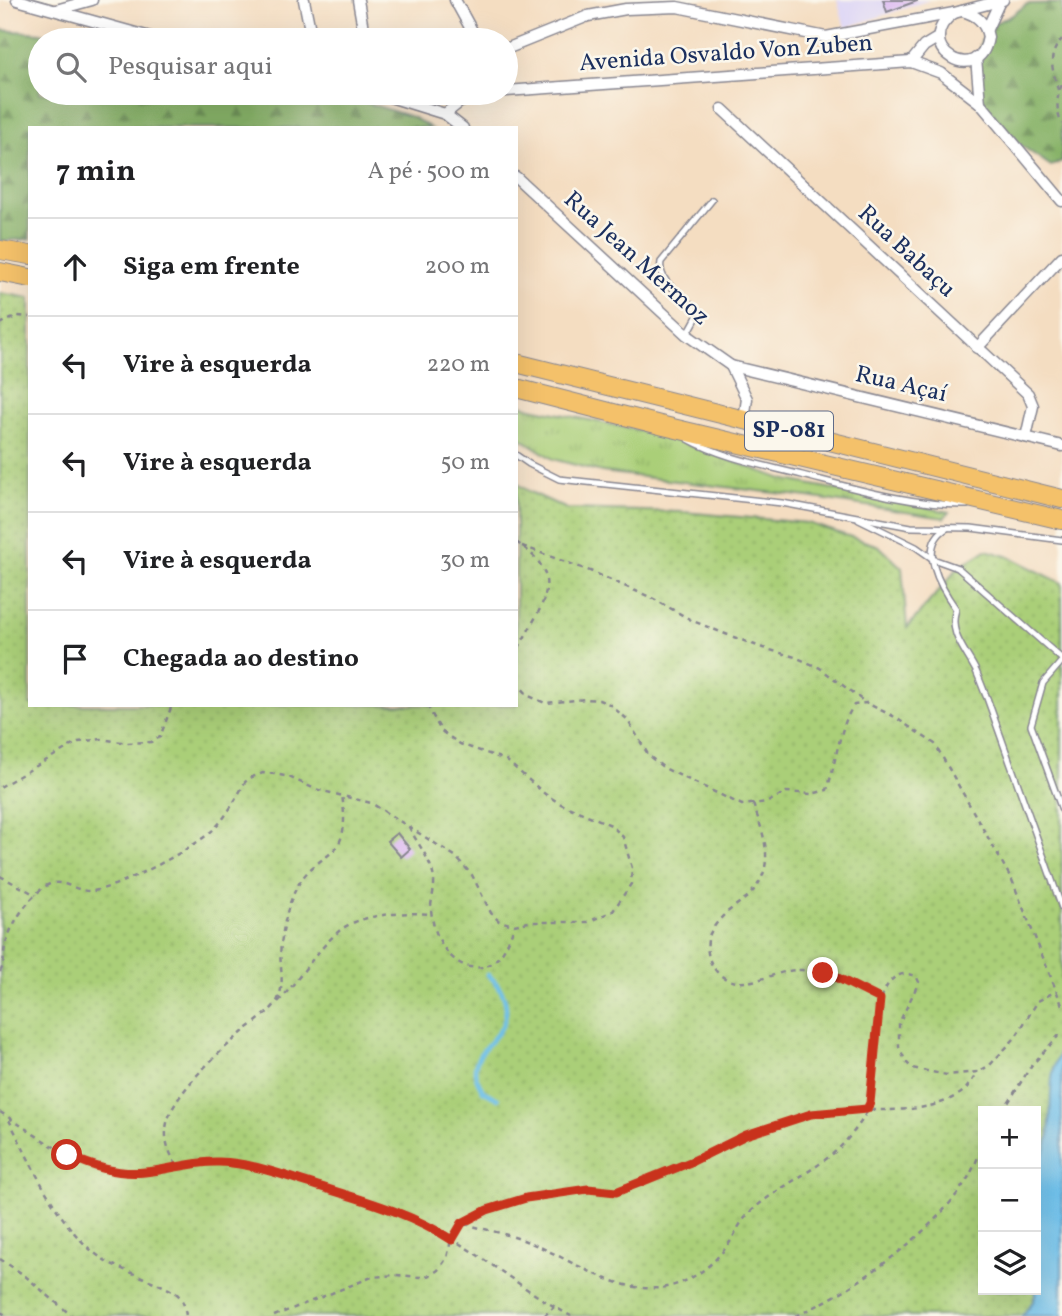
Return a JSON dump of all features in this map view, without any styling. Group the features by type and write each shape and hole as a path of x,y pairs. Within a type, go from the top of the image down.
{"main road":[{"path":"0,250 28,255"},
{"path":"0,272 28,278"},
{"name":"SP-081","path":"518,363 1062,499"},
{"name":"SP-081","path":"518,389 664,426 1062,520"}],"street":[{"path":"18,0 117,28"},
{"path":"54,11 92,0"},
{"path":"304,0 310,28"},
{"path":"358,0 363,28"},
{"path":"455,0 470,28"},
{"path":"957,8 943,23 939,37 942,50 952,59 965,62 976,58 987,46 986,29 1001,0"},
{"path":"518,44 588,16 626,9 677,7 826,37 1001,0"},
{"path":"957,8 976,16 986,29"},
{"path":"939,37 924,46 912,62 941,73 980,103 1062,201"},
{"path":"976,58 980,103"},
{"path":"952,59 950,68 956,83"},
{"name":"Avenida Osvaldo Von Zuben","path":"518,90 912,62"},
{"path":"416,105 445,114 460,126"},
{"path":"445,114 456,105"},
{"name":"Rua Babaçu","path":"722,109 1028,394 1033,406 1026,437"},
{"name":"Rua Jean Mermoz","path":"518,179 687,335 731,366"},
{"path":"977,348 1062,257"},
{"path":"731,366 747,399 744,419"},
{"name":"Rua Açaí","path":"731,366 1062,446"}],"lane":[{"path":"687,335 698,315 694,306 663,278 660,271 662,262 712,200"},
{"path":"518,456 559,479 782,503 911,527 971,528 1062,540"},
{"path":"853,517 916,547 933,559 958,568 1062,660 1043,683 1031,724 1062,810"},
{"path":"947,528 938,533 932,546 940,587 956,608 953,618 954,631 987,698 1062,908"}],"path":[{"path":"1062,39 1053,49 1052,64 1062,124"},
{"path":"1058,90 1062,85"},
{"path":"0,324 18,316 28,317"},
{"path":"518,543 539,563 547,578 547,592 518,650"},
{"path":"522,546 627,587 723,633 820,668 866,703 893,716 935,744 1012,880 1062,1005"},
{"path":"518,684 529,696 545,703 586,699 609,704 627,719 649,756 664,768 742,805 768,802 786,792 812,794 827,790 846,716 854,705 866,703"},
{"path":"0,787 78,742 102,739 127,743 151,742 160,737 171,707"},
{"path":"0,972 10,931 43,887 54,882 83,891 94,891 127,879 176,855 215,828 246,782 252,776 263,773 289,777 315,789 371,803 455,856 472,875 491,913 499,921 514,925 537,921 588,922 613,911 631,884 632,868 623,837 611,825 561,804 545,794 506,760 460,744 441,731 428,707"},
{"path":"275,1004 282,977 280,947 293,894 310,871 332,854 344,835 342,795"},
{"path":"753,804 767,852 765,873 748,896 717,923 708,938 708,954 712,968 727,980 745,984 780,972 800,970 823,973 880,999"},
{"path":"409,827 429,862 434,878 432,914 435,928 450,957 465,967 474,969 490,965 498,958 514,925"},
{"path":"0,876 36,895"},
{"path":"176,1165 167,1148 165,1128 171,1110 216,1056 275,1004 339,931 359,922 401,912 432,914"},
{"path":"462,1223 523,1240 623,1286 648,1289 671,1286 695,1276 714,1261 744,1219 840,1147 860,1124 870,1103 880,999 890,980 896,975 911,974 916,976 919,982 899,1023 899,1047 906,1062 917,1070 933,1074 978,1072"},
{"path":"274,1316 372,1277 431,1275 447,1258 452,1240 462,1223 487,1210 526,1198 588,1189 616,1192 693,1161 746,1135 811,1114 867,1109 896,1110 931,1105 962,1092 978,1072 1002,1054 1038,1001 1056,991"},
{"path":"1006,1106 1031,1066 1062,1032"},
{"path":"0,1112 67,1155 99,1169 145,1172 176,1165 216,1162 257,1167 412,1218 452,1240 571,1316"},
{"path":"7,1117 42,1182 85,1246 105,1261 174,1292 184,1304 186,1316"},
{"path":"796,1316 865,1276 929,1225 965,1183 978,1156"},
{"path":"0,1259 24,1275 72,1316"},
{"path":"544,1316 554,1307"},
{"path":"0,1312 8,1316"}],"shaded area":[{"path":"837,0 930,0 845,28"}],"green space":[{"path":"1062,3 1062,162 1051,166 1016,142 974,91 981,42 992,24 1011,16 1027,4"},
{"path":"0,30 28,32 28,105 374,105 412,117 428,126 28,126 28,239 0,241"},
{"path":"0,293 28,298 28,707 518,707 518,484 567,509 683,512 808,523 879,546 902,568 907,628 958,568 986,550 1007,556 1062,583 1062,1316 0,1316"},
{"path":"518,404 661,435 782,479 949,512 944,518 808,497 602,472 553,459 518,436"}],"water":[{"path":"1062,1049 1062,1316 1022,1316 1035,1295 1041,1295 1041,1157 1048,1140 1052,1077"}],"building":[{"path":"883,0 917,0 917,1 887,12"},
{"path":"397,833 410,849 401,857 387,841"}],"waterway":[{"path":"488,975 503,994 505,1018 502,1027 480,1054 475,1071 483,1091 498,1099"}],"route":[{"path":"67,1155 99,1169 118,1171 145,1172 176,1165 216,1162 257,1167 412,1218 452,1240 462,1223 487,1210 526,1198 588,1189 616,1192 693,1161 746,1135 811,1114 867,1109 870,1103 880,999 823,973"}]}
